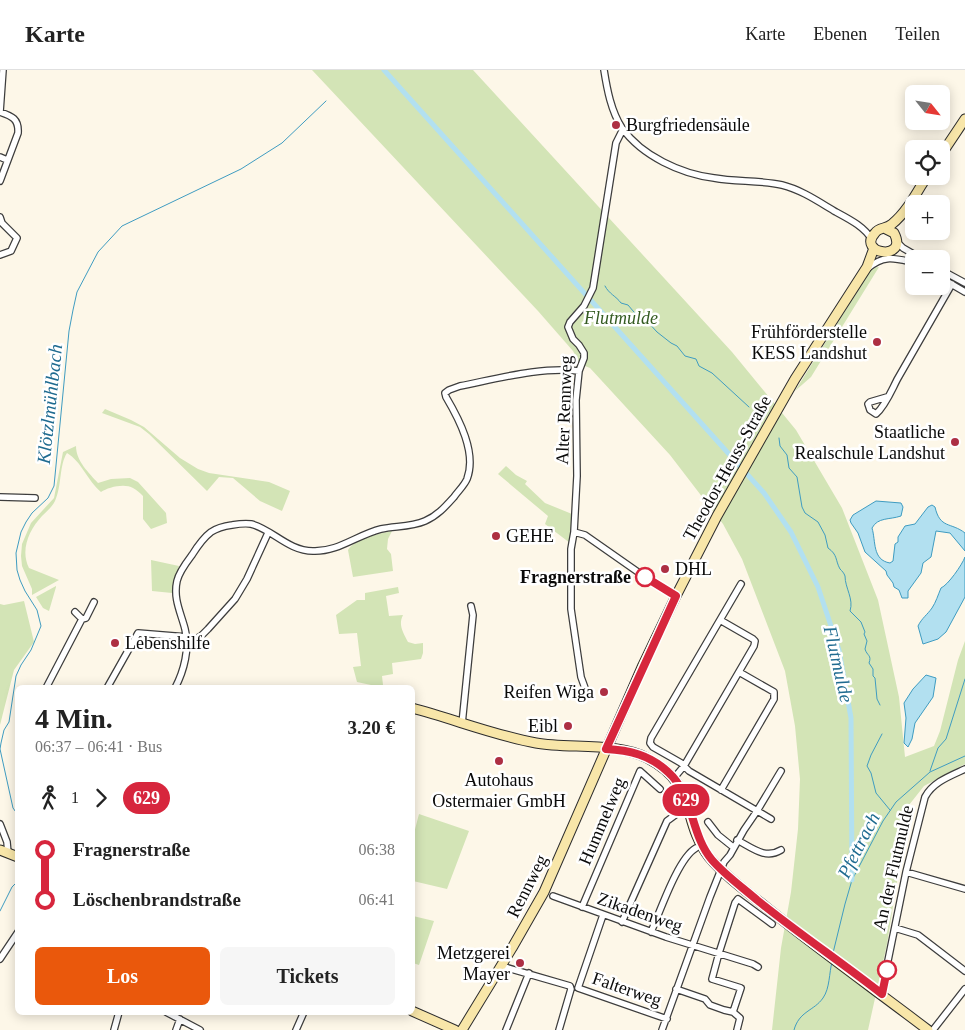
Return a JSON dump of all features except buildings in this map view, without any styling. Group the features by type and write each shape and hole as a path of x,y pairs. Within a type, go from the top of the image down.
{"main road":[{"path":"950,142 965,119"},
{"name":"Theodor-Heuss-Straße","path":"880,248 895,247 902,214 921,185"},
{"name":"Theodor-Heuss-Straße","path":"880,248 873,234 902,214"},
{"path":"882,229 891,231 896,238"},
{"name":"Theodor-Heuss-Straße","path":"606,749 676,596 717,516 790,388 880,248"},
{"path":"415,709 506,737 553,746 625,750 648,758 674,778 686,799 702,846 721,870 781,919 928,1030"},
{"path":"614,729 616,740 625,750"},
{"path":"590,748 599,765"},
{"name":"Rennweg","path":"462,1030 502,966 544,892 606,749"},
{"path":"415,1012 455,1030"}],"street":[{"path":"0,181 18,133 17,122 11,116 0,112 3,70"},
{"path":"604,70 608,94 623,129 664,163 715,179 782,185 793,188 856,224 880,248 905,259"},
{"name":"Alter Rennweg","path":"585,688 579,669 571,609 571,549 574,532 577,476 576,400 584,353 573,339 568,327 584,306 593,288 616,143 623,129"},
{"path":"0,157 8,160"},
{"path":"0,255 11,251 17,238 1,220"},
{"path":"856,224 882,229"},
{"path":"896,238 906,250"},
{"path":"866,269 886,258 905,261"},
{"path":"950,275 965,283"},
{"path":"887,397 952,284 965,292"},
{"path":"176,685 184,663 187,637 176,601 176,588 181,571 195,551 213,531 226,526 250,524 294,547 320,551 333,548 380,529 426,521 444,509 463,485 469,472 466,436 446,397 450,390 460,386 550,370 567,369 580,371"},
{"path":"0,497 35,498"},
{"path":"187,644 208,629 235,599 247,579 268,532"},
{"path":"574,532 585,535 676,596"},
{"path":"741,584 651,738 650,743 689,771 771,819"},
{"path":"48,685 82,620 86,618 94,602"},
{"path":"462,724 473,615 472,606"},
{"path":"75,612 82,620"},
{"path":"674,778 684,766 754,646 755,641 720,620"},
{"path":"109,685 138,632 187,637"},
{"path":"721,790 774,699 774,692 739,672"},
{"name":"An der Flutmulde","path":"878,992 895,928 923,802 928,791 944,779 965,769"},
{"name":"Hummelweg","path":"582,907 640,771 660,789"},
{"path":"662,1030 721,870 737,840 757,811 780,771"},
{"path":"622,922 667,821 682,810"},
{"path":"708,822 733,847"},
{"path":"0,824 7,842 4,852"},
{"path":"737,840 761,853 771,854 781,850"},
{"path":"652,932 683,861 696,848"},
{"path":"906,872 965,889"},
{"name":"Zikadenweg","path":"553,896 622,922 758,967"},
{"path":"733,1012 741,988 712,979 735,903 738,899 772,924"},
{"name":"Falterweg","path":"603,915 578,988 667,1019"},
{"path":"895,928 918,935 965,971"},
{"path":"0,959 15,936"},
{"name":"Falterweg","path":"502,966 571,987 560,1030"},
{"path":"506,1030 529,974"},
{"path":"676,989 705,999 710,1005 733,1012 740,1018 736,1030"},
{"path":"933,1030 965,989"},
{"path":"114,1030 118,1015"},
{"path":"172,1015 200,1030"},
{"path":"296,1030 303,1015"},
{"path":"176,1030 180,1019"}],"green space":[{"name":"Flutmulde","path":"312,70 473,70 732,352 796,430 842,508 878,600 899,697 905,757 934,746 940,731 958,660 965,641 965,764 924,786 909,805 887,944 868,1030 772,1030 781,948 791,892 798,829 800,779 795,726 785,671 742,559 723,524 670,455 590,368 580,364 573,351 538,311"},
{"path":"879,267 811,377 795,391 872,268"},
{"path":"105,409 144,427 180,458 198,469 209,473 269,482 290,491 282,511 260,501 233,478 219,477 207,491 149,434 140,427 102,413"},
{"path":"76,446 78,457 98,483 111,479 130,478 138,482 166,513 167,523 151,529 143,519 143,496 140,493 126,486 112,487 101,492 76,461 67,453 64,458 55,501 33,528 27,541 25,554 29,568 59,580 32,595 32,589 22,566 22,544 31,523 54,498 63,452"},
{"path":"506,466 516,475 527,481 525,484 545,503 572,514 570,543 545,524 548,516 498,474"},
{"path":"392,531 388,539 387,549 391,554 393,571 353,577 348,550 356,542"},
{"path":"151,560 179,566 172,593 152,591"},
{"path":"56,586 49,611 43,608 36,597"},
{"path":"398,587 399,593 386,596 389,616 403,615 401,625 408,642 415,644 423,643 421,659 392,663 393,674 382,676 383,685 357,682 353,667 361,666 357,633 339,634 336,615 357,600 365,600 365,593"},
{"path":"24,601 34,642 14,670 0,725 0,604"},
{"path":"419,814 469,831 447,889 415,881 415,829"},
{"path":"415,916 434,921 419,965 415,964"}],"water":[{"path":"876,501 901,503 903,507 901,516 881,520 874,524 872,528 877,554 884,561 890,563 893,561 895,544 898,542 898,537 905,526 915,524 928,507 932,505 943,522 965,533 965,551 950,533 936,531 931,557 923,563 921,573 908,591 908,598 902,598 886,571 865,552 858,533 850,520 853,515"},
{"path":"965,557 965,597 946,632 938,639 923,644 918,626 933,606 941,588 961,565"},
{"path":"926,675 936,678 933,697 915,723 912,739 908,747 904,743 906,718 904,703 913,689"}],"waterway":[{"name":"Flutmulde","path":"384,70 764,493 791,532 818,587 839,650 851,718 852,880"},
{"name":"Klötzlmühlbach","path":"15,811 0,749 4,730 9,722 16,676 31,650 41,626 37,610 20,580 17,570 16,553 21,532 26,522 32,513 48,498 54,486 69,331 77,292 98,252 122,226 241,169 282,143 326,101"},
{"path":"605,286 621,303 628,305 639,318 646,320 657,332 677,346 685,356 696,359 699,366 712,373 749,407"},
{"path":"779,438 780,446 787,455 789,468 797,477 802,507 805,513 818,522 825,535 828,548 835,555 840,569 844,573 851,602 850,611 861,622 865,632 867,641 865,649 870,657 869,663 873,669 877,699 880,705"},
{"path":"930,771 938,748 946,739 965,679"},
{"path":"882,734 867,766 871,773 876,793 890,810"},
{"name":"Pfettrach","path":"833,953 852,880 883,821 896,802 930,772 965,756"},
{"name":"Klötzlmühlbach","path":"0,911 15,884"},
{"name":"Pfettrach","path":"794,1030 799,1019 823,998 828,985 832,962"}],"bus line":[{"name":"629","path":"645,577 676,596 606,749 625,750 641,755 668,772 679,784 683,792 695,830 709,857 721,870 781,919 882,994 887,970"}],"place":[{"name":"Burgfriedensäule","path":"616,125"},
{"name":"Frühförderstelle KESS Landshut","path":"877,342"},
{"name":"Staatliche Realschule Landshut","path":"955,442"},
{"name":"GEHE","path":"496,536"},
{"name":"DHL","path":"665,569"},
{"name":"Fragnerstraße","path":"645,577"},
{"name":"Lebenshilfe","path":"115,643"},
{"name":"Reifen Wiga","path":"604,692"},
{"name":"Eibl","path":"568,726"},
{"name":"Autohaus Ostermaier GmbH","path":"499,761"},
{"name":"Metzgerei Mayer","path":"520,963"}]}
